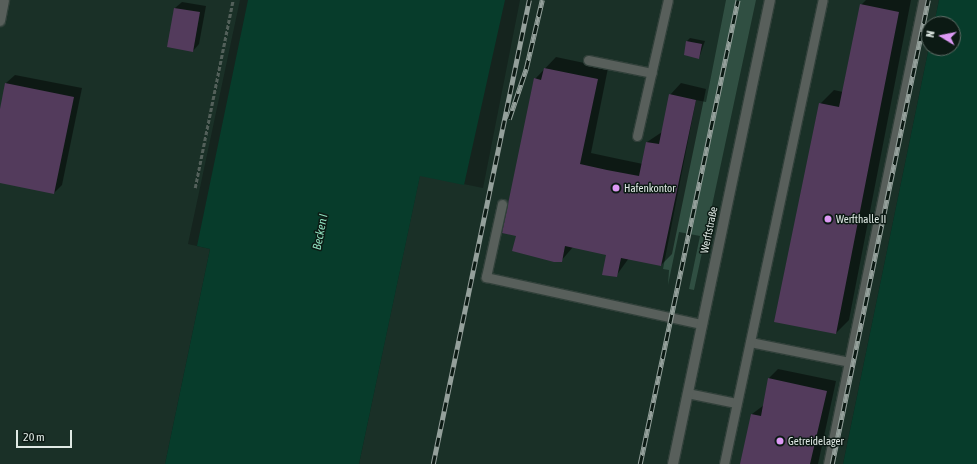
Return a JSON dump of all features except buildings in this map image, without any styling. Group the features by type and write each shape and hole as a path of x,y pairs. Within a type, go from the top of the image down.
{"street":[{"path":"0,21 4,0"},
{"name":"Werftstraße","path":"673,464 770,0"}],"lane":[{"path":"637,136 668,0"},
{"path":"724,464 823,0"},
{"path":"828,464 923,0"},
{"path":"588,60 652,73"},
{"path":"502,204 486,277 702,324"},
{"path":"750,342 849,362"},
{"path":"687,393 736,403"}],"path":[{"path":"196,188 233,0"}],"shaded area":[{"path":"0,0 240,0 188,244 210,249 165,464 0,464"},
{"path":"520,0 939,0 936,16 921,16 921,56 927,56 843,464 359,464 420,175 483,188"},
{"path":"726,0 756,0 694,290 689,289 700,236 679,232 668,285 669,270 663,269 696,100 706,102"}],"water":[{"name":"Becken I","path":"248,0 505,0 464,185 420,176 359,464 165,464 210,249 197,246"},
{"path":"939,0 977,0 977,464 843,464 927,56 961,56 961,16 936,16"}],"railway":[{"path":"433,464 529,0"},
{"path":"509,119 526,69 542,0"},
{"path":"640,464 738,0"},
{"path":"832,464 928,0"}],"place":[{"name":"Hafenkontor","path":"616,188"},
{"name":"Werfthalle II","path":"828,219"},
{"name":"Getreidelager","path":"780,441"}]}
